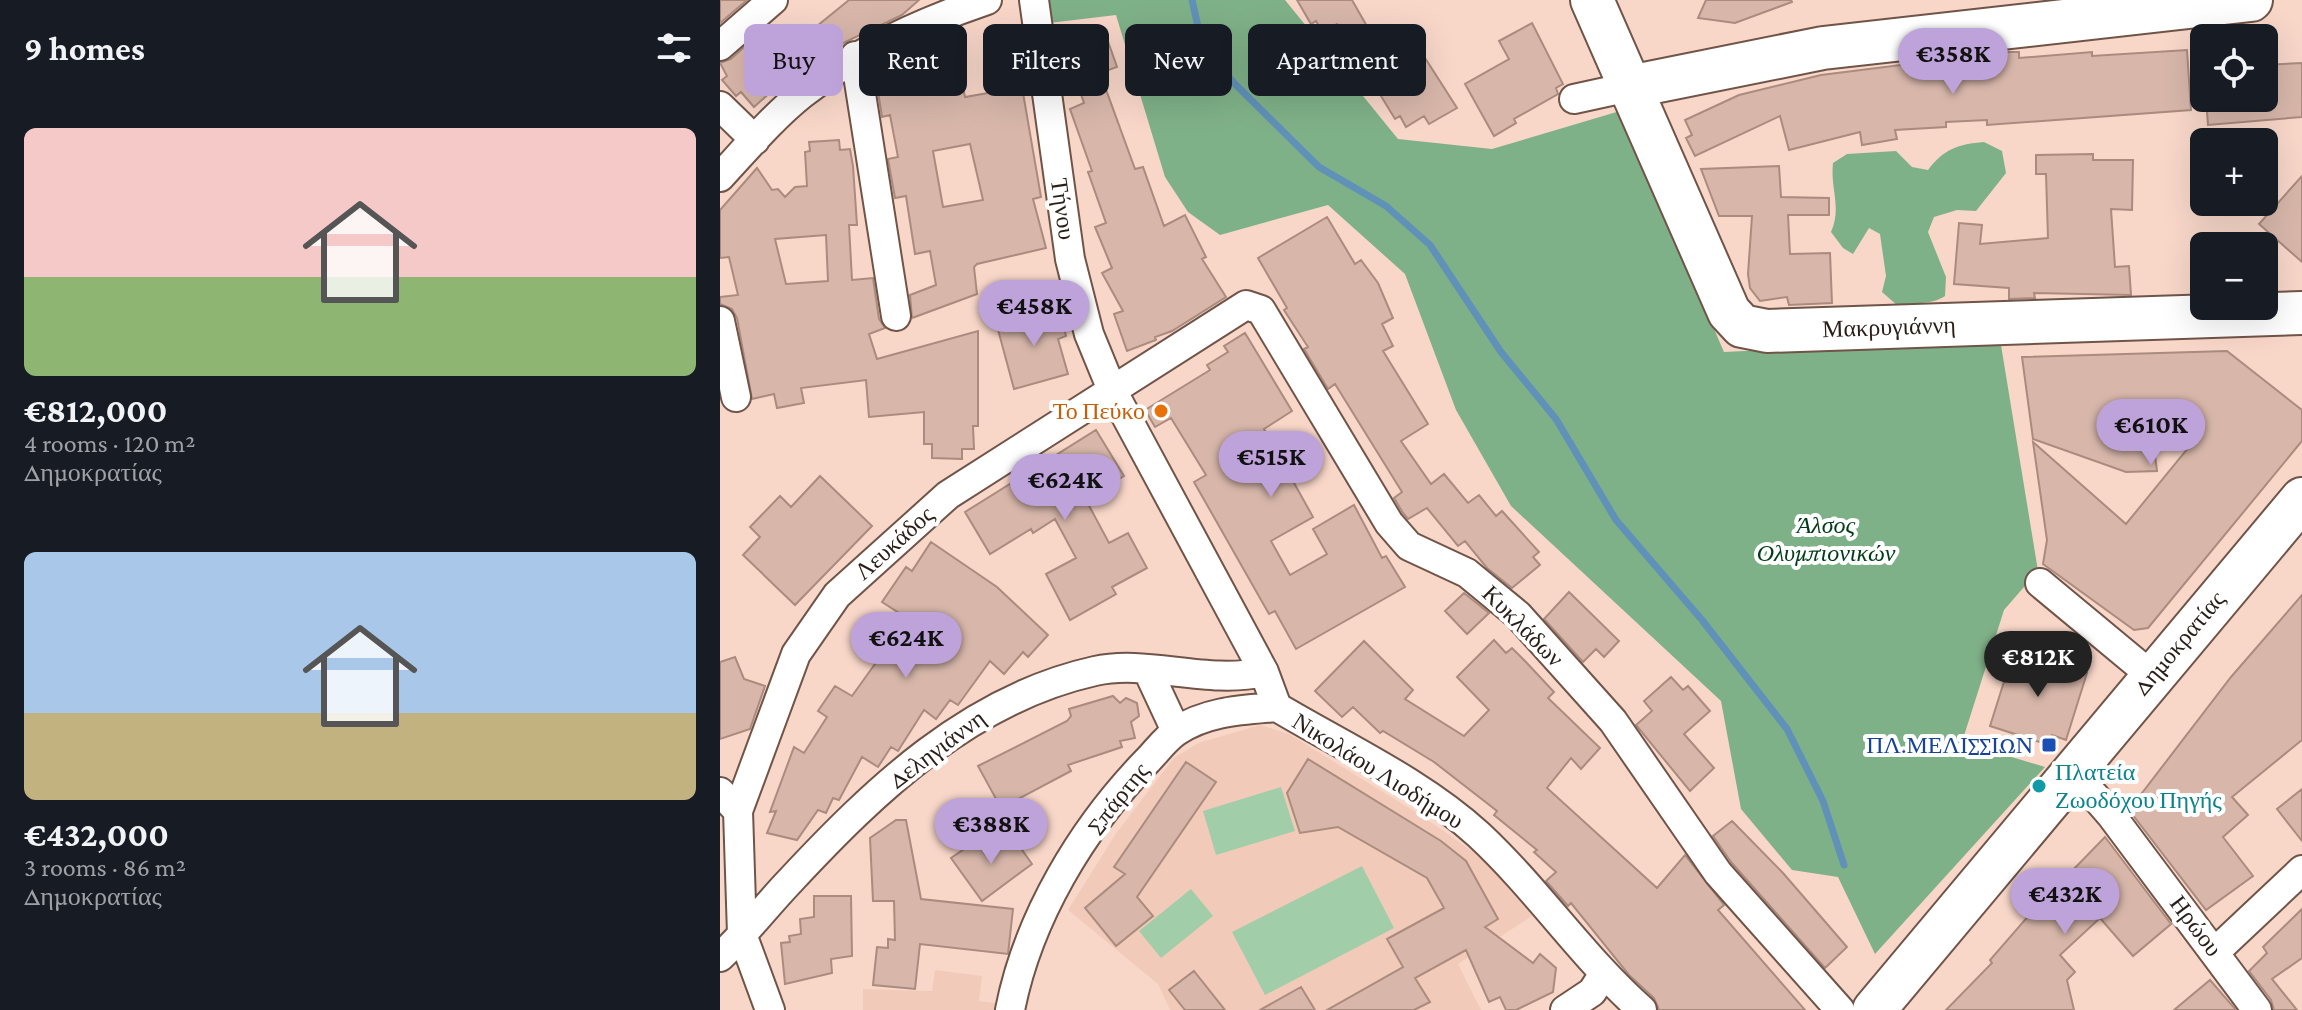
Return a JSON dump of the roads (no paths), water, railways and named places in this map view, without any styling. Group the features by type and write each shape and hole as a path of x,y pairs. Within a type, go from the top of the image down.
{"street":[{"path":"720,46 773,0"},
{"path":"720,177 800,95 855,56 948,13 987,0"},
{"name":"Τήνου","path":"1034,0 1070,259 1089,334 1112,390 1264,672 1277,707"},
{"path":"1592,0 1629,87"},
{"path":"1574,99 1823,48 2100,8 2251,0"},
{"path":"855,56 896,316"},
{"name":"Μακρυγιάννη","path":"1629,87 1729,312 1742,326 1767,331 2302,313"},
{"path":"720,106 755,140"},
{"name":"Κυκλάδων","path":"1112,390 1246,305 1261,310 1389,523 1409,546 1467,573 1518,615 1613,721 1718,873 1840,1010"},
{"path":"720,321 736,397"},
{"name":"Λευκάδος","path":"729,802 796,654 837,595 948,495 1112,390"},
{"name":"Δημοκρατίας","path":"1901,1010 2080,778 2152,676 2302,499"},
{"name":"Δημοκρατίας","path":"1874,1010 2080,778 2302,536"},
{"path":"2040,583 2152,676"},
{"name":"Δεληγιάννη","path":"720,957 867,804 927,752 988,709 1050,682 1099,670 1230,677 1264,672"},
{"path":"1148,671 1176,731"},
{"name":"Σπάρτης","path":"1010,1010 1015,984 1035,928 1056,886 1093,826 1137,771 1176,731 1221,712 1277,707"},
{"name":"Νικολάου Λιοδήμου","path":"1277,707 1409,785 1476,833 1520,876 1603,975 1642,1010"},
{"name":"Ηρώου","path":"2080,778 2257,1010"},
{"path":"729,802 742,934 770,1010"},
{"path":"2215,952 2302,870"},
{"path":"1565,1010 1592,992 1603,975"}],"waterway":[{"path":"1192,0 1203,49 1236,85 1319,167 1386,206 1430,245 1501,352 1556,419 1616,520 1702,620 1787,729 1823,801 1844,865"}],"place":[{"name":"Το Πεύκο","path":"1161,411"},
{"name":"ΠΛ.ΜΕΛΙΣΣΙΩΝ","path":"2049,745"},
{"name":"Πλατεία Ζωοδόχου Πηγής","path":"2039,786"}],"park label":[{"name":"Άλσος Ολυμπιονικών","path":"1826,539"}]}
